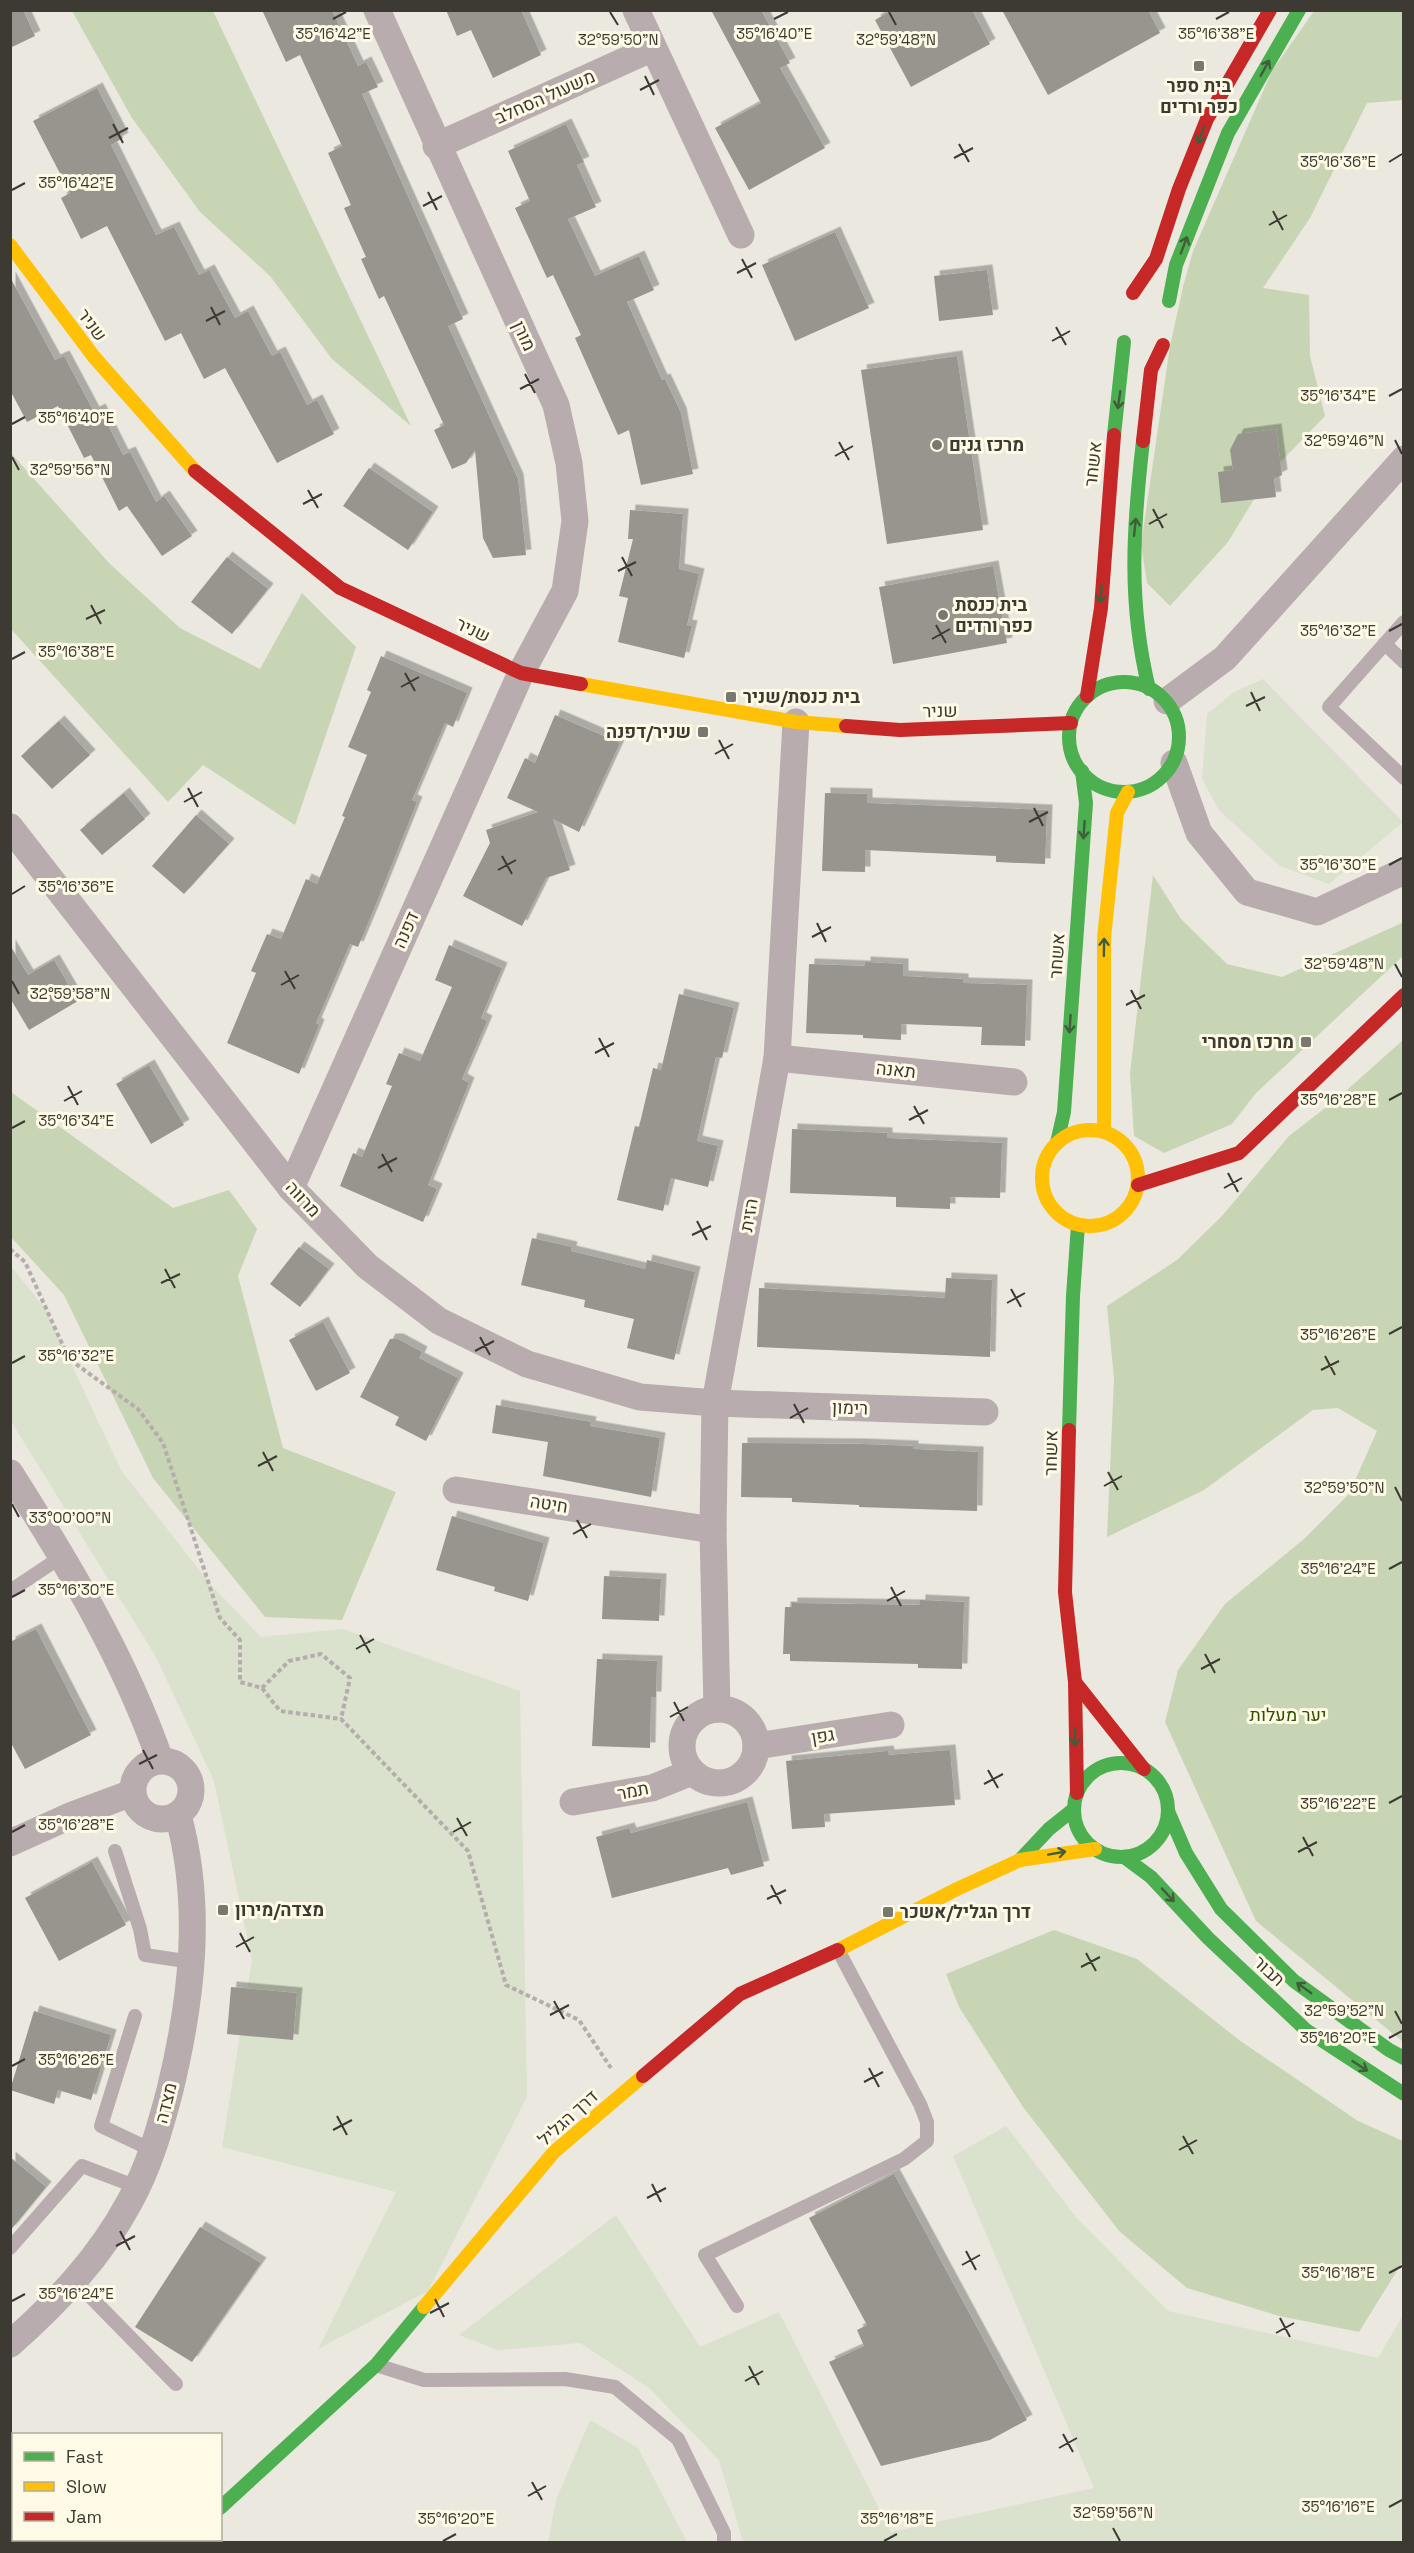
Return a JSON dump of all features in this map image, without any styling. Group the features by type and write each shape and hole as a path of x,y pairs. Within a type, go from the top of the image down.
{"street":[{"name":"מורן","path":"377,10 436,146 556,405 569,463 575,521 565,591 521,673"},
{"path":"636,10 741,235"},
{"path":"1121,303 1133,293 1156,259 1179,189 1207,119 1270,10"},
{"path":"1159,295 1176,266 1228,133 1299,10"},
{"name":"משעול הסחלב","path":"436,146 653,48"},
{"name":"שניר","path":"10,245 94,357 187,465 340,588 521,673 796,722 900,730 1071,723"},
{"path":"1133,293 1159,295 1175,317"},
{"name":"אשחר","path":"1087,696 1096,660 1111,459 1129,344 1154,350 1167,342 1151,370 1131,566 1140,660 1158,695"},
{"path":"1158,695 1225,658 1404,459"},
{"name":"דפנה","path":"291,1188 521,673"},
{"path":"1130,681 1158,695 1178,720 1180,742 1174,763 1162,778 1146,788 1128,792 1110,790 1094,783 1073,757 1069,740 1075,711 1087,696 1104,685 1116,682 1130,681"},
{"name":"הזית","path":"717,1709 713,1530 715,1403 777,1058 796,722"},
{"path":"1174,763 1199,833 1247,892 1317,912 1404,871"},
{"name":"אשחר","path":"1057,1143 1064,1112 1085,815 1082,771"},
{"path":"1104,1131 1104,938 1117,813 1128,792"},
{"name":"מרווה","path":"10,827 291,1188 367,1266 440,1321 527,1364 640,1397 715,1403"},
{"path":"1138,1185 1239,1153 1404,995"},
{"name":"תאנה","path":"777,1058 1014,1082"},
{"path":"1079,1131 1104,1131 1116,1137 1126,1146 1134,1158 1138,1185 1133,1200 1123,1213 1102,1224 1078,1225 1065,1219 1053,1209 1042,1183 1043,1168 1048,1154 1057,1143 1079,1131"},
{"name":"אשחר","path":"1077,1793 1076,1682 1065,1592 1072,1296 1078,1225"},
{"name":"רימון","path":"715,1403 985,1412"},
{"path":"10,1473 108,1640 134,1695 160,1760"},
{"name":"חיטה","path":"456,1490 713,1530"},
{"path":"1076,1682 1144,1769 1162,1787 1167,1798 1166,1825 1150,1848 1124,1857 1109,1856 1095,1849 1084,1839 1077,1825 1074,1809 1077,1793 1086,1779 1107,1765 1119,1763 1144,1769"},
{"path":"726,1709 744,1719 751,1727 756,1746 751,1765 737,1778 728,1782 709,1782 692,1772 685,1760 682,1746 684,1732 692,1720 703,1712 726,1709"},
{"name":"גפן","path":"756,1746 891,1725"},
{"path":"160,1760 176,1764 183,1770 191,1785 189,1802 178,1815 170,1819 153,1819 139,1809 132,1793 133,1784 142,1767 160,1760"},
{"name":"תמר","path":"573,1802 652,1788 692,1772"},
{"path":"10,1843 70,1816 132,1793"},
{"name":"דרך הגליל","path":"1020,1860 1049,1829 1074,1809"},
{"name":"תבור","path":"1168,1811 1186,1852 1221,1909 1294,1981 1389,2050 1404,2058"},
{"name":"מצדה","path":"10,2344 50,2309 94,2259 131,2201 159,2134 175,2070 192,1962 193,1917 190,1874 178,1815"},
{"name":"דרך הגליל","path":"222,2506 376,2365 554,2152 740,1994 838,1950 957,1889 1020,1860 1095,1849"},
{"name":"תבור","path":"1124,1857 1151,1877 1208,1938 1306,2030 1404,2094"}],"lane":[{"path":"1404,622 1329,707 1404,778"},
{"path":"1385,644 1404,662"},
{"path":"10,1591 61,1557"},
{"path":"115,1851 140,1929 144,1955 192,1962"},
{"path":"737,2306 705,2254 904,2159 927,2141 927,2122 920,2104 838,1950"},
{"path":"135,2016 101,2126 152,2150"},
{"path":"10,2248 82,2166 137,2187"},
{"path":"75,2281 176,2384"},
{"path":"376,2365 424,2380 565,2379 615,2387 678,2439 724,2533 724,2542"}],"path":[{"path":"10,1250 25,1262 69,1359 138,1409 163,1443 219,1618 240,1640 240,1682 262,1688 280,1711 341,1719 468,1851 507,1984 579,2020 626,2090"},
{"path":"262,1688 289,1661 321,1654 350,1678 341,1719"}],"green space":[{"path":"72,11 213,11 411,426 332,359 270,276 200,212 132,118"},
{"path":"1314,11 1403,11 1403,100 1367,103 1310,218 1263,288 1309,295 1310,356 1325,416 1270,473 1228,542 1170,606 1147,583 1141,545 1170,346 1183,287 1193,251 1272,71"},
{"path":"10,452 110,564 180,628 260,669 302,593 356,647 295,825 203,765 168,802 11,629"},
{"path":"1263,679 1403,822 1329,884 1280,866 1219,810 1202,779 1207,714 1234,692"},
{"path":"1153,875 1181,919 1227,964 1282,977 1404,922 1403,956 1256,1093 1232,1124 1164,1153 1134,1136 1130,1073"},
{"name":"יער מעלות","path":"1403,1040 1403,2042 1256,1921 1165,1722 1178,1670 1225,1604 1304,1539 1349,1494 1377,1431 1338,1408 1313,1410 1204,1490 1107,1537 1114,1379 1107,1306 1177,1260 1222,1216 1289,1136 1338,1098"},
{"path":"11,1092 173,1208 229,1190 257,1229 238,1276 283,1448 396,1492 342,1620 265,1617 153,1478 64,1295 11,1237"},
{"path":"11,1266 46,1310 121,1470 211,1585 261,1637 343,1629 520,1691 527,2097 428,2291 318,2349 396,2192 222,2147 252,1960 214,1781 156,1657 11,1421"},
{"path":"1054,1930 1137,1959 1239,2040 1358,2121 1403,2141 1403,2261 1359,2332 1279,2316 1187,2288 1119,2231 1023,2107 959,2007 946,1974"},
{"path":"1006,2126 1076,2217 1168,2311 1378,2358 1403,2315 1403,2542 743,2542 719,2460 649,2388 580,2343 498,2350 459,2335 616,2215 700,2347 779,2312 891,2532 1094,2488 953,2156"},
{"path":"590,2420 638,2448 687,2542 548,2542 556,2500"}],"building":[{"path":"10,10 23,10 35,36 10,48"},
{"path":"262,10 332,10 358,66 366,62 378,87 362,94 463,319 448,326 518,479 526,555 493,558 483,538 475,450 466,463 452,469 434,430 444,425 384,296 379,299 361,259 366,257 344,208 351,205 328,153 342,146 300,55 286,62"},
{"path":"446,10 521,10 541,55 493,78 471,30 457,36"},
{"path":"711,10 761,10 790,63 780,68 825,148 749,190 715,128 761,103"},
{"path":"892,10 972,10 990,44 911,87 875,20"},
{"path":"1002,10 1148,10 1160,33 1048,95"},
{"path":"97,88 123,138 111,145 156,235 174,227 199,275 209,270 235,318 248,311 272,356 280,352 307,405 317,400 334,434 277,463 225,368 204,379 181,333 165,341 107,226 81,239 61,198 70,193 33,121"},
{"path":"566,124 584,162 577,165 596,207 568,219 595,276 639,256 654,290 627,302 662,380 665,379 681,413 693,474 641,485 629,430 618,435 575,338 581,335 553,275 547,278 515,208 530,201 508,151"},
{"path":"835,232 869,308 795,341 762,265"},
{"path":"987,270 993,315 939,321 934,276"},
{"path":"10,277 55,360 64,356 94,412 100,409 123,455 130,452 156,502 164,496 192,536 162,556 127,506 119,511 91,455 84,458 58,406 27,422 10,390"},
{"path":"957,356 983,530 887,544 861,370"},
{"path":"1276,429 1282,475 1274,479 1276,497 1221,503 1218,472 1233,470 1230,450 1238,434"},
{"path":"369,468 433,512 408,550 343,506"},
{"path":"630,510 683,514 679,569 699,574 687,625 692,626 684,658 618,642 628,598 619,596 633,539 628,539"},
{"path":"227,557 268,589 232,634 191,602"},
{"name":"בית כנסת כפר ורדים","path":"993,566 1007,643 893,664 879,587"},
{"path":"381,656 467,693 453,727 445,723 412,800 417,802 374,909 358,947 350,944 316,1023 319,1025 299,1074 227,1043 256,973 251,971 267,934 281,939 306,879 317,884 345,817 342,816 367,755 348,747 371,692 367,690"},
{"path":"555,715 620,743 579,832 553,819 570,870 546,878 522,926 463,896 490,843 486,830 538,812 507,798 525,758 535,763"},
{"path":"59,721 90,755 52,789 21,756"},
{"path":"124,793 145,819 102,855 80,830"},
{"path":"825,793 867,794 867,803 1047,810 1045,864 996,862 996,856 865,850 865,872 822,871"},
{"path":"196,815 229,844 184,894 152,866"},
{"path":"10,945 28,975 54,960 78,1001 29,1030 10,998"},
{"path":"449,945 502,968 481,1018 487,1021 462,1079 469,1083 428,1185 437,1189 423,1222 340,1186 353,1153 362,1157 392,1086 386,1084 399,1053 420,1061 452,987 435,980"},
{"path":"865,962 903,964 903,976 963,979 963,983 1027,985 1025,1046 981,1045 982,1027 901,1024 901,1040 863,1038 863,1035 806,1033 809,964 865,966"},
{"path":"679,994 734,1008 722,1058 716,1057 697,1141 718,1146 708,1187 671,1178 663,1211 617,1200 635,1126 639,1127 653,1068 661,1070"},
{"path":"149,1065 184,1125 151,1144 116,1084"},
{"path":"792,1129 887,1133 887,1138 1002,1143 1000,1198 950,1197 950,1209 896,1207 896,1197 790,1193"},
{"path":"532,1238 572,1247 571,1251 645,1269 647,1260 695,1272 674,1360 627,1348 634,1319 584,1307 585,1300 521,1285"},
{"path":"299,1247 329,1269 300,1307 270,1284"},
{"path":"946,1278 992,1280 990,1357 757,1347 759,1288 945,1298"},
{"path":"323,1322 350,1373 316,1391 289,1340"},
{"path":"390,1339 398,1339 422,1352 419,1358 458,1378 426,1441 395,1425 399,1417 360,1397"},
{"path":"496,1405 591,1422 590,1426 660,1438 651,1497 543,1476 548,1442 492,1433"},
{"path":"742,1443 861,1444 978,1452 977,1511 859,1507 859,1505 792,1502 792,1498 741,1497"},
{"path":"452,1516 544,1543 528,1601 494,1591 495,1587 436,1570"},
{"path":"604,1576 661,1579 659,1621 602,1619"},
{"path":"920,1600 964,1602 962,1669 918,1668 918,1664 790,1661 790,1654 783,1654 785,1607 792,1607 792,1603 920,1605"},
{"path":"36,1629 91,1735 25,1769 10,1741 10,1642"},
{"path":"597,1659 657,1661 656,1697 651,1697 650,1748 592,1746"},
{"path":"950,1750 955,1805 824,1814 825,1827 792,1829 786,1761 888,1751 889,1755"},
{"path":"747,1802 764,1866 731,1875 728,1868 612,1898 596,1837 629,1828 631,1833"},
{"path":"92,1862 126,1925 59,1961 25,1898"},
{"path":"231,1987 297,1993 293,2040 227,2034"},
{"path":"34,2011 111,2035 91,2100 58,2090 54,2104 10,2090"},
{"path":"10,2157 46,2187 10,2231"},
{"path":"894,2174 1027,2420 990,2440 881,2466 829,2362 864,2346 857,2330 867,2325 809,2218"},
{"path":"200,2227 261,2263 192,2362 135,2327"}],"traffic: fast":[{"path":"1169,301 1176,265 1228,133 1299,10"},
{"path":"1114,435 1124,342"},
{"path":"1143,441 1134,565 1138,626 1149,689"},
{"path":"1124,682 1145,686 1163,698 1175,716 1179,737 1175,758 1163,776 1145,788 1124,792 1103,788 1085,776 1073,758 1069,737 1073,716 1085,698 1103,686 1124,682"},
{"path":"1057,1143 1064,1112 1086,803 1082,771"},
{"path":"1069,1430 1073,1296 1078,1225"},
{"path":"1121,1763 1139,1767 1154,1777 1164,1792 1168,1810 1164,1828 1154,1843 1139,1853 1121,1857 1103,1853 1088,1843 1078,1828 1074,1810 1078,1792 1088,1777 1103,1767 1121,1763"},
{"path":"1020,1860 1049,1829 1074,1809"},
{"path":"1168,1811 1186,1853 1221,1909 1294,1981 1389,2050 1404,2058"},
{"path":"1124,1857 1151,1877 1208,1938 1306,2030 1404,2094"},
{"path":"222,2506 376,2365 424,2307"}],"traffic: slow":[{"path":"10,245 94,357 195,471"},
{"path":"581,684 796,722 846,726"},
{"path":"1104,1131 1104,938 1117,813 1128,792"},
{"path":"1090,1130 1108,1134 1124,1144 1134,1160 1138,1178 1134,1196 1124,1212 1108,1222 1090,1226 1072,1222 1056,1212 1046,1196 1042,1178 1046,1160 1056,1144 1072,1134 1090,1130"},
{"path":"838,1950 957,1889 1020,1860 1095,1849"},
{"path":"424,2307 554,2152 643,2076"}],"traffic: jam":[{"path":"1133,293 1156,259 1179,189 1207,119 1270,10"},
{"path":"1143,441 1151,370 1163,345"},
{"path":"1087,696 1101,608 1114,435"},
{"path":"195,471 340,588 521,673 581,684"},
{"path":"846,726 900,730 1071,723"},
{"path":"1138,1185 1239,1153 1404,995"},
{"path":"1069,1430 1065,1592 1075,1682 1077,1793"},
{"path":"1075,1682 1144,1769"},
{"path":"643,2076 740,1994 838,1950"}],"place":[{"name":"בית ספר כפר ורדים","path":"1199,66"},
{"name":"מרכז גנים","path":"937,445"},
{"name":"בית כנסת כפר ורדים","path":"943,615"},
{"name":"בית כנסת/שניר","path":"731,697"},
{"name":"שניר/דפנה","path":"703,732"},
{"name":"מרכז מסחרי","path":"1306,1042"},
{"name":"מצדה/מירון","path":"223,1910"},
{"name":"דרך הגליל/אשכר","path":"888,1912"}]}
